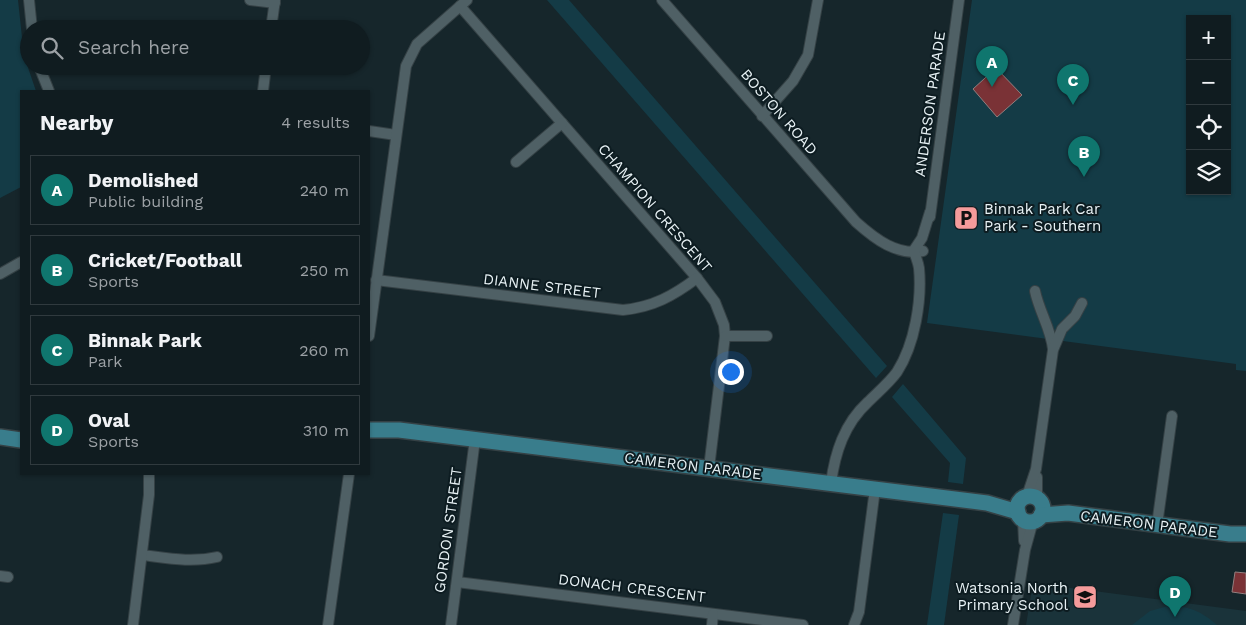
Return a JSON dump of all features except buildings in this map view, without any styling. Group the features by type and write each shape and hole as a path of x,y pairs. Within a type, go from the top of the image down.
{"street":[{"path":"29,0 31,20"},
{"path":"250,0 275,2 272,20"},
{"name":"BOSTON ROAD","path":"662,0 852,218 878,238 918,250"},
{"path":"759,112 787,87 797,75 808,56 818,0"},
{"name":"ANDERSON PARADE","path":"834,484 836,452 845,433 859,410 889,382 904,360 912,336 920,283 926,265 918,250 930,234 930,212 959,0"},
{"path":"370,328 404,78 412,52 423,38 464,2"},
{"name":"CHAMPION CRESCENT","path":"464,2 562,123 715,302 724,325 725,336 709,468"},
{"path":"43,75 49,90"},
{"path":"263,90 265,75"},
{"path":"516,162 562,123"},
{"path":"370,131 396,135"},
{"path":"0,274 20,263"},
{"name":"DIANNE STREET","path":"376,280 623,310 659,303 696,278"},
{"path":"1013,625 1053,350 1051,335 1042,316 1035,291"},
{"path":"1053,350 1062,330 1075,316 1082,303"},
{"path":"725,336 767,336"},
{"path":"1157,525 1172,416"},
{"name":"CAMERON PARADE","path":"370,420 399,430"},
{"name":"CAMERON PARADE","path":"370,430 399,430 476,439 1157,525 1230,534 1246,534"},
{"path":"0,437 20,440"},
{"name":"GORDON STREET","path":"451,625 476,439"},
{"path":"133,625 149,495 149,475"},
{"path":"328,625 349,475"},
{"path":"854,625 859,612 875,489"},
{"name":"CAMERON PARADE","path":"1230,534 1246,539"},
{"path":"142,555 187,561 201,561 217,557"},
{"name":"DONACH CRESCENT","path":"456,582 803,625"},
{"path":"712,625 713,614"}],"shaded area":[{"path":"0,0 18,0 20,20 20,75 31,75 36,90 20,90 20,188 0,198"},
{"path":"547,0 569,0 887,366 876,378"},
{"path":"972,0 1246,0 1246,371 1236,370 1236,364 927,323"},
{"path":"903,384 966,458 963,484 948,482 950,463 892,397"},
{"path":"943,513 959,515 944,625 927,625"},
{"name":"Watsonia North Primary School","path":"1033,583 1246,611 1246,625 1026,625"},
{"path":"1168,606 1194,610 1206,616 1217,625 1132,625 1150,611"}],"place":[{"name":"Demolished","path":"992,87"},
{"name":"Binnak Park","path":"1073,105"},
{"name":"Cricket/Football","path":"1084,177"},
{"name":"Binnak Park Car Park - Southern","path":"966,218"},
{"name":"Watsonia North Primary School","path":"1085,597"},
{"name":"Oval","path":"1175,617"}]}
